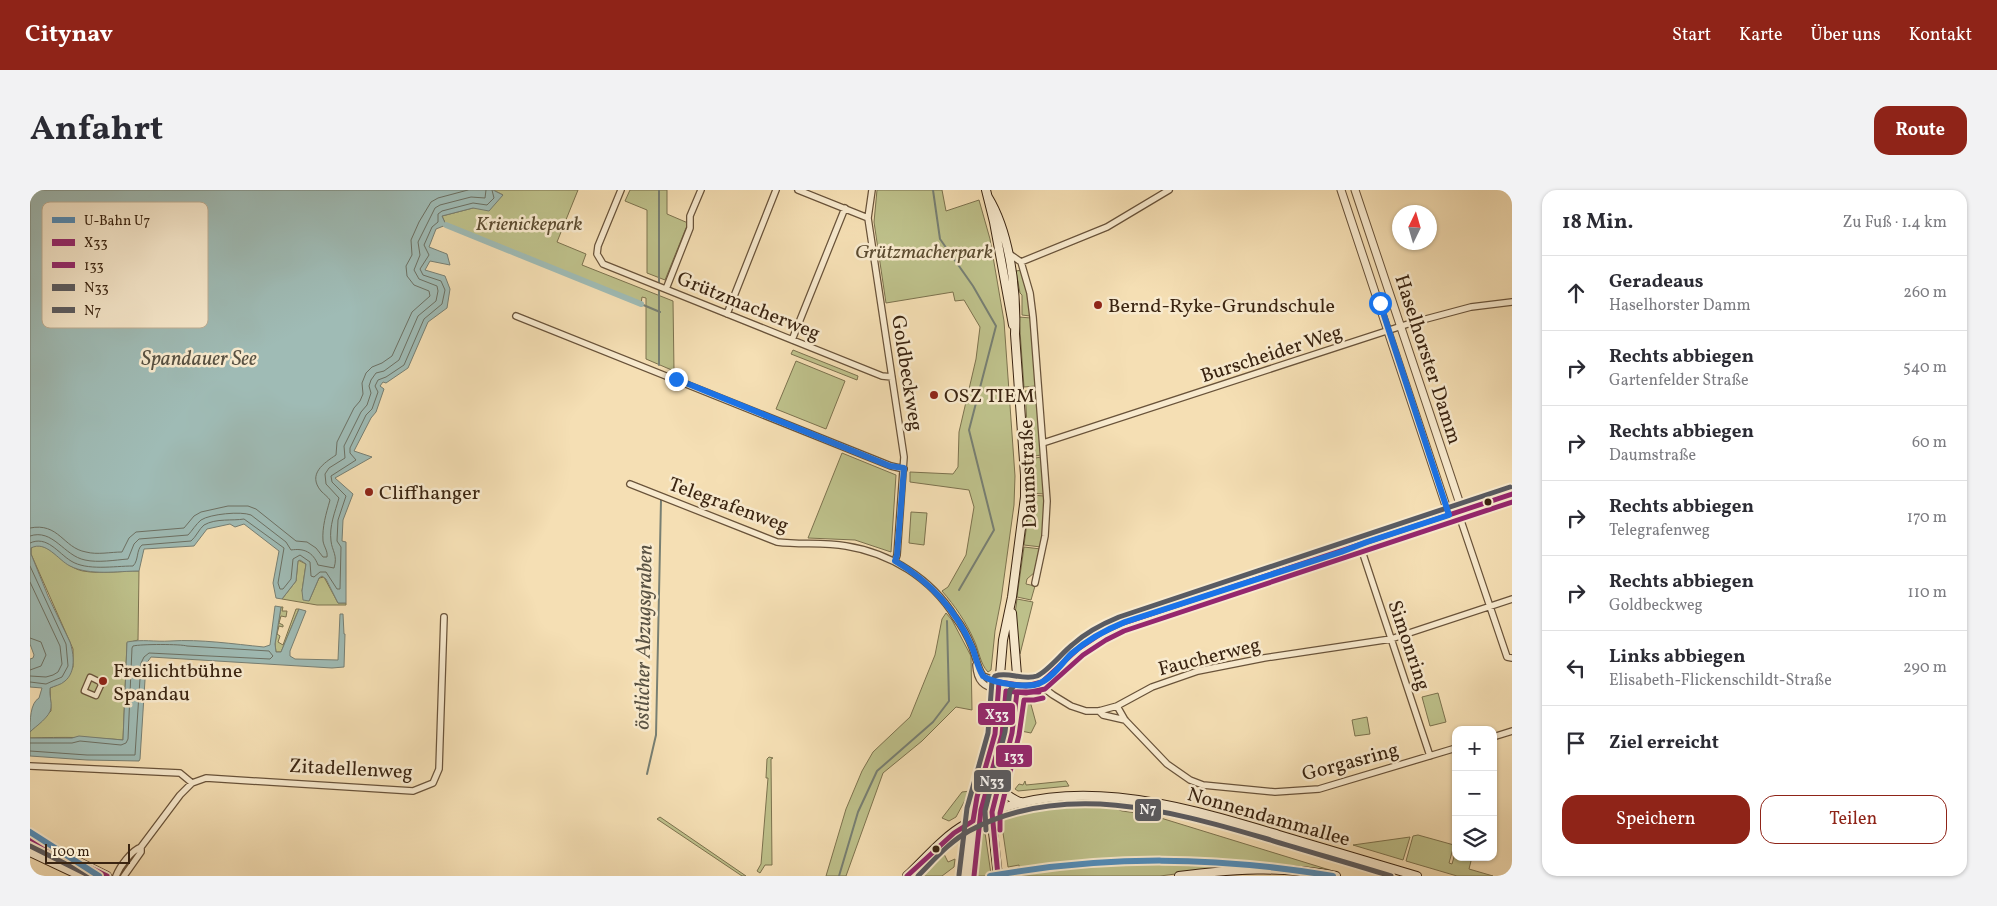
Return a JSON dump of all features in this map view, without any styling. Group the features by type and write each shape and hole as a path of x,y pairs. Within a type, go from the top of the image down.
{"main road":[{"name":"Daumstraße","path":"966,876 977,797 995,734 1003,640 1011,601 1025,493 1015,334 1016,308 1002,227 987,193"},
{"name":"Daumstraße","path":"987,193 1015,334"},
{"name":"Daumstraße","path":"998,876 992,812 1012,733 1017,688 1011,601"},
{"path":"999,686 1017,688"},
{"path":"1000,779 1002,790 1006,795 1022,803"},
{"name":"Nonnendammallee","path":"907,876 954,832 992,812 1022,803 1056,798 1084,797 1125,798 1169,804 1418,876"},
{"path":"30,838 107,876"},
{"path":"30,852 81,876"},
{"name":"Nonnendammallee","path":"1179,876 1220,871 1269,869 1336,876"}],"street":[{"name":"Grützmacherweg","path":"621,190 598,246 598,256 603,264 882,376 892,377"},
{"path":"664,288 690,228 690,216 701,190"},
{"path":"727,314 776,190"},
{"path":"798,190 868,218"},
{"name":"Goldbeckweg","path":"872,190 868,218 904,468 895,561"},
{"path":"1008,253 1021,262 1107,227 1169,190"},
{"name":"Haselhorster Damm","path":"1341,190 1390,331 1449,515"},
{"name":"Haselhorster Damm","path":"1355,190 1460,511"},
{"path":"792,340 845,208"},
{"name":"Daumstraße","path":"1021,262 1030,293 1033,318 1047,501 1046,528 1034,583"},
{"name":"Burscheider Weg","path":"1043,443 1400,327 1451,312 1512,302"},
{"path":"516,316 890,466 904,468"},
{"name":"Telegrafenweg","path":"630,484 777,542 796,545 845,546 875,553 895,561 918,576 943,600 962,627 983,676 999,686"},
{"path":"1017,688 1042,682 1087,642 1125,622 1512,494"},
{"path":"1460,511 1489,607 1507,657 1512,658"},
{"name":"Simonring","path":"1360,545 1430,756"},
{"name":"Faucherweg","path":"1045,689 1071,706 1086,711 1100,711 1117,706 1152,687 1198,671 1264,658 1391,639 1512,600"},
{"name":"Zitadellenweg","path":"192,783 206,778 224,778 413,791 433,783 439,769 444,617"},
{"path":"1017,688 1034,693 1045,689 1064,662"},
{"path":"90,677 102,683 96,696 84,691 90,677"},
{"name":"Gorgasring","path":"1117,706 1125,720 1168,764 1190,780 1203,785 1275,792 1319,789 1452,749"},
{"name":"Gorgasring","path":"1100,711 1103,715 1125,720"},
{"path":"1497,735 1512,731"},
{"path":"30,766 180,773 192,783 180,795 141,847 137,848 116,876"},
{"path":"124,876 141,852 141,847"}],"green space":[{"name":"Krienickepark","path":"493,190 578,190 557,242 586,254 582,265 673,301 674,371 646,359 646,298 642,297 641,304 446,225 442,216 473,208 503,195"},
{"path":"630,190 667,190 667,214 688,223 665,280 647,273 647,210 625,201"},
{"name":"Grützmacherpark","path":"877,190 942,190 946,211 979,200 990,239 1004,321 1015,476 1014,505 1001,600 995,631 991,670 988,672 983,665 976,644 967,627 956,608 942,591 948,587 966,555 974,507 969,490 910,482 910,472 953,474 958,467 959,432 976,359 980,327 964,300 955,301 953,292 886,303 874,222"},
{"path":"1022,270 1027,288 1030,316 1022,315 1022,295 1016,271"},
{"path":"1019,317 1031,318 1036,386 1024,387"},
{"path":"793,350 858,376 857,380 791,354"},
{"path":"796,361 845,381 826,429 776,409"},
{"path":"1036,390 1041,455 1029,457 1025,391"},
{"path":"842,453 896,475 891,552 855,540 808,538"},
{"path":"1041,457 1044,494 1031,493 1030,459"},
{"path":"1031,495 1044,496 1044,524 1041,547 1024,545"},
{"path":"911,512 927,513 924,545 909,543"},
{"path":"36,545 48,549 70,566 83,571 139,571 138,640 127,643 123,740 30,738 30,732 51,711 50,688 69,675 73,667 73,649 31,554 31,548"},
{"path":"1024,547 1041,549 1035,572 1027,579 1026,584 1035,586 1031,600 1017,597"},
{"path":"298,560 306,564 302,591 309,601 319,578 324,577 338,603 346,603 346,605 317,605 282,599 296,581"},
{"path":"1017,599 1033,602 1020,654 1017,655 1015,614"},
{"path":"281,607 283,607 282,611 287,611 286,617 281,616 279,623 283,627 279,626 277,634 280,636 278,642 283,645 296,609 299,609 281,652 276,652 275,644"},
{"path":"946,613 952,620 971,656 972,710 956,707 922,741 883,773 846,876 826,876 846,809 862,771 873,752 910,717 935,655 942,619"},
{"path":"1438,693 1446,722 1430,726 1422,697"},
{"path":"1003,701 1013,703 1008,733 990,801 980,805 999,734"},
{"path":"1030,701 1036,723 1031,733 1021,731 1025,703"},
{"path":"1367,717 1370,734 1355,736 1352,720"},
{"path":"769,757 773,758 771,759 772,865 765,865 760,873 757,871 761,864 768,778 766,778 767,759"},
{"path":"1025,781 1026,785 1066,781 1069,786 1018,791 1015,789 1019,784 1023,785"},
{"path":"970,791 956,817 949,821 942,818 962,792"},
{"path":"1092,799 1122,811 1151,815 1333,871 1332,873 1214,869 1160,876 1020,876 1019,865 1008,867 1002,826 1003,812 1050,801"},
{"path":"660,817 746,876 742,876 657,819"},
{"path":"983,819 991,874 988,876 969,876 975,826"},
{"path":"1418,835 1452,844 1449,863 1452,864 1453,861 1471,861 1469,869 1493,876 1457,876 1406,861 1413,836"},
{"path":"1410,837 1403,860 1353,845"},
{"path":"941,848 948,862 955,859 954,867 942,876 913,876"}],"water":[{"name":"Spandauer See","path":"30,190 493,190 503,195 489,211 473,208 442,216 446,225 436,229 429,247 447,254 450,265 430,261 425,270 445,276 450,289 447,308 428,322 408,368 386,383 383,382 380,386 384,389 376,412 354,451 372,457 335,478 353,494 343,520 342,541 346,542 346,603 338,603 326,579 322,576 319,578 309,601 303,600 302,591 306,564 300,560 298,561 296,581 282,599 276,598 273,583 279,551 244,524 235,527 230,524 207,529 194,546 144,549 139,571 86,571 70,566 47,549 36,546 31,548 31,554 70,642 73,663 69,677 62,684 50,688 50,711 30,732 32,708 39,698 42,688 30,687 30,659 34,655 30,644"},
{"path":"275,606 281,607 275,644 276,652 281,652 299,609 306,611 290,651 290,656 295,659 338,660 340,614 343,614 345,634 344,667 332,668 151,657 146,664 139,761 30,756 30,738 72,738 79,736 123,740 127,642 193,641 264,647 270,645"}],"waterway":[{"name":"östlicher Abzugsgraben","path":"659,190 659,365"},
{"path":"933,190 940,239 973,286 996,326 969,430 994,530 959,590"},
{"path":"446,225 641,304"},
{"path":"641,304 660,312"},
{"name":"östlicher Abzugsgraben","path":"647,774 656,735 661,500"},
{"path":"839,876 858,812 877,771 933,722 949,701 947,621"}],"metro line":[{"name":"U7","path":"30,832 99,876"},
{"name":"U7","path":"990,876 1034,869 1119,861 1204,862 1289,869 1333,876"}],"transit line":[{"name":"N33","path":"959,875 967,808 988,733 992,681 995,676 1037,676 1082,637 1119,617 1510,487"},
{"name":"X33","path":"907,876 954,833 973,821 977,797 995,734 999,682 1026,686 1042,682 1078,649 1102,633 1121,624 1512,494"},
{"name":"133","path":"974,876 981,810 1002,735 1006,691 1026,693 1045,689 1083,655 1124,631 1512,502"},
{"name":"N33","path":"986,830 985,811 1005,732 1010,690 1015,685 1039,684"},
{"name":"X33","path":"998,876 992,812 1012,733 1017,692 1039,692"},
{"name":"133","path":"1000,830 1000,813 1019,735 1024,700 1043,698"},
{"name":"N7","path":"918,876 948,846 969,831 1004,816 1041,807 1078,804 1116,805 1191,818 1391,876"},
{"name":"X33","path":"30,838 107,876"},
{"name":"N7","path":"30,846 90,876"}],"place":[{"name":"Bernd-Ryke-Grundschule","path":"1098,305"},
{"name":"OSZ TIEM","path":"934,395"},
{"name":"Cliffhanger","path":"369,492"},
{"name":"Freilichtbühne Spandau","path":"103,681"}],"route":[{"path":"676,379 890,466 904,468 895,561 929,585 954,614 972,647 983,676 999,682 1030,685 1038,684 1050,676 1087,642 1125,622 1449,515 1380,303"}]}
